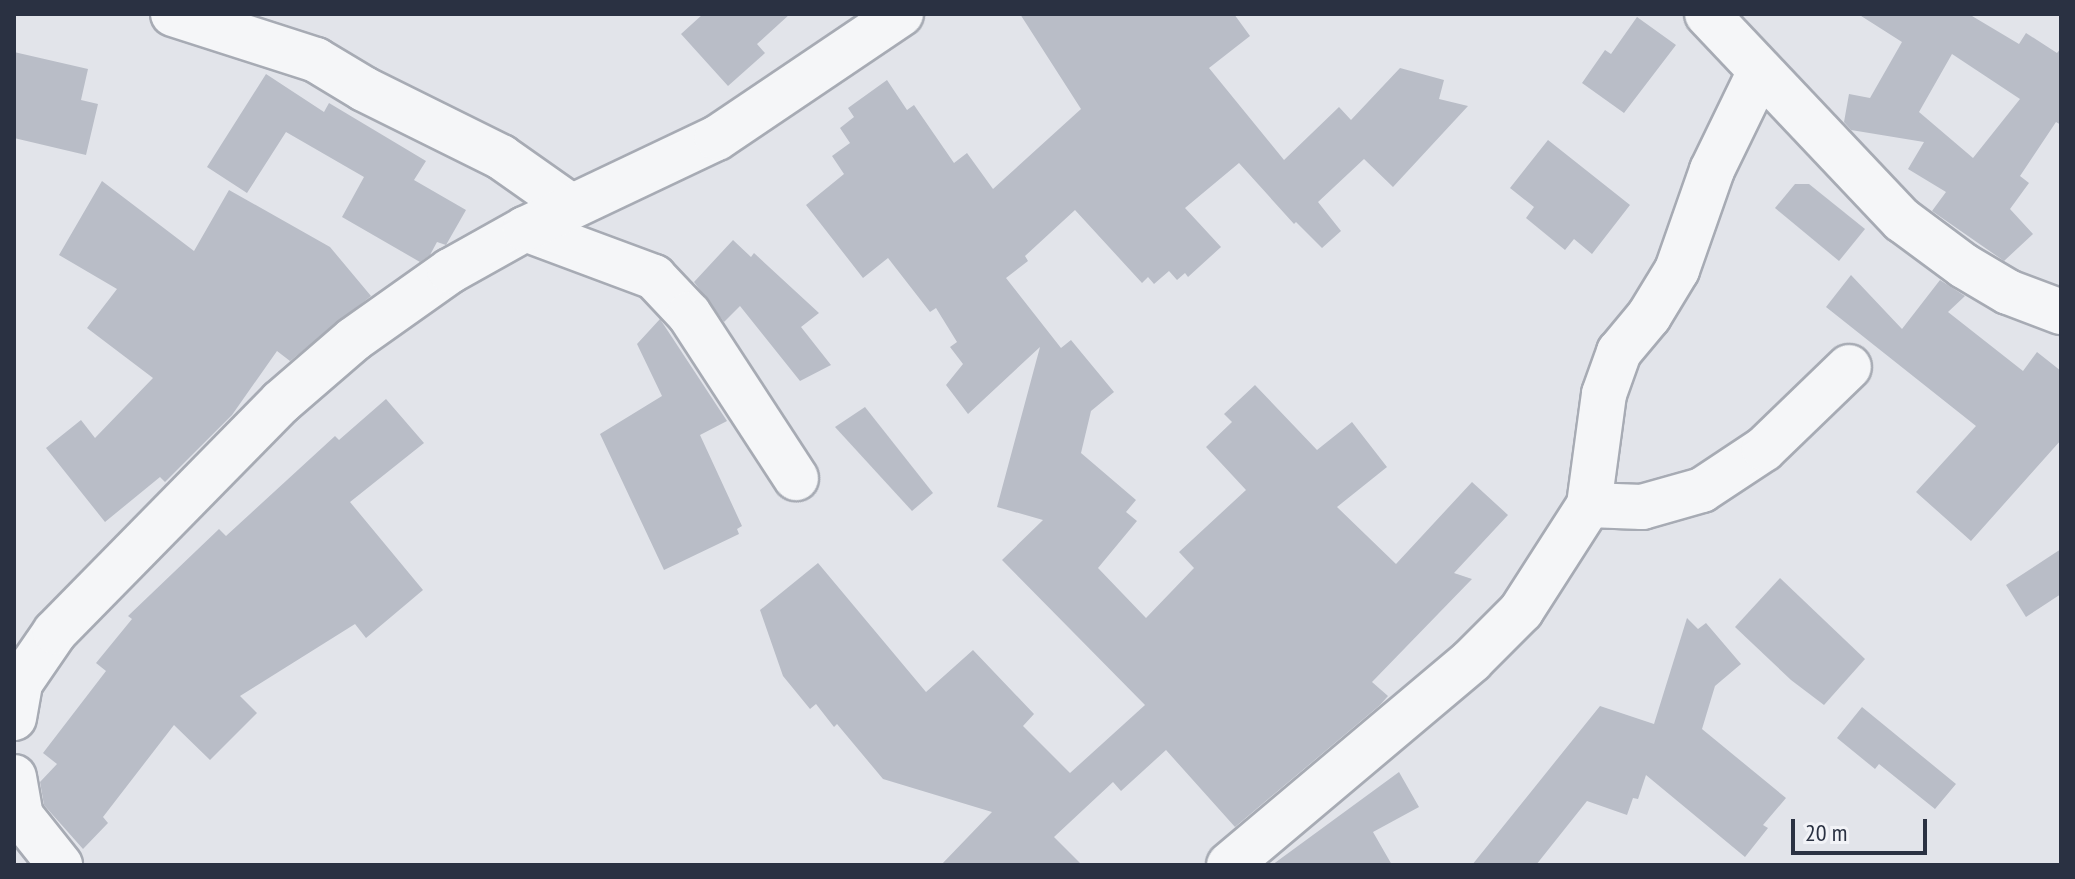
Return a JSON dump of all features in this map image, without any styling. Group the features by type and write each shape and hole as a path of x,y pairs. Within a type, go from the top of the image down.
{"street":[{"path":"173,14 316,60 364,89 501,157 569,205"},
{"path":"14,718 20,683 55,632 281,402 354,339 450,271 525,229 569,205 717,138 901,14"},
{"path":"1707,14 1759,73 1902,220 1964,266 2008,292 2061,312"},
{"path":"1229,865 1471,661 1521,611 1589,505 1604,394 1619,352 1649,316 1677,270 1712,170 1759,73"},
{"path":"525,229 654,277 689,314 796,478"},
{"path":"1589,505 1642,507 1702,490 1764,449 1849,367"},
{"path":"14,777 21,816 60,865"}],"building":[{"path":"703,14 790,14 757,44 765,53 728,86 681,34"},
{"path":"1020,14 1234,14 1250,36 1209,68 1284,160 1339,107 1351,120 1400,68 1444,80 1439,99 1468,106 1393,187 1364,159 1318,202 1341,231 1322,248 1296,222 1294,224 1239,163 1185,208 1221,247 1188,277 1185,273 1177,280 1169,271 1154,284 1148,277 1142,283 1075,210 1025,256 1028,261 1006,278 1061,348 1071,340 1114,392 1091,411 1081,453 1136,500 1126,512 1137,521 1098,568 1146,618 1194,568 1179,552 1246,490 1206,447 1232,422 1224,414 1255,385 1317,450 1352,422 1387,467 1337,507 1396,564 1472,482 1508,515 1454,573 1472,579 1372,682 1388,696 1235,827 1166,750 1121,791 1113,782 1054,837 1082,865 941,865 992,812 883,779 837,724 834,727 816,704 810,709 783,676 760,610 818,563 926,692 973,650 1034,714 1023,726 1070,773 1145,705 1002,560 1043,520 997,507 1040,347 968,414 946,385 963,364 950,347 957,342 936,308 930,312 888,258 863,278 806,205 844,174 832,156 850,143 840,128 854,117 848,108 887,80 907,110 914,105 954,163 967,153 993,189 1081,109"},
{"path":"1858,14 1974,14 1972,16 2019,44 2026,33 2057,53 2061,48 2061,125 2056,122 2020,176 2029,183 2010,209 2033,234 2004,261 1932,211 1946,192 1908,169 1924,142 1851,130 1844,122 1849,94 1870,98 1902,42","holes":["1952,54 2020,99 1973,158 1919,112"]},
{"path":"1637,17 1676,45 1624,113 1582,83 1605,50 1611,54"},
{"path":"14,52 88,69 81,100 98,104 86,155 14,138"},
{"path":"266,74 324,112 329,103 426,161 414,180 466,210 446,245 437,242 430,255 420,262 342,217 364,177 286,132 247,193 207,167"},
{"path":"1548,140 1630,205 1592,254 1574,239 1565,250 1526,218 1534,207 1510,188"},
{"path":"102,181 194,251 229,190 330,247 371,296 290,361 277,351 232,415 165,482 160,477 105,522 46,448 81,420 95,438 153,378 87,328 117,289 59,255"},
{"path":"1795,184 1809,184 1865,229 1839,261 1775,208"},
{"path":"733,240 751,257 754,253 819,313 801,327 831,365 800,381 740,306 724,322 694,282"},
{"path":"1851,275 1902,329 1940,280 1965,296 1948,312 2023,371 2037,352 2061,371 2061,440 1971,541 1916,492 1976,426 1826,307"},
{"path":"660,319 727,421 700,435 742,526 737,529 739,534 664,570 600,434 662,396 637,344"},
{"path":"386,399 424,443 350,502 423,590 366,638 355,624 240,696 257,713 210,760 174,725 103,817 108,823 83,849 44,805 40,782 57,764 43,753 106,671 96,663 132,619 128,616 219,529 226,536 335,436 339,440"},
{"path":"865,407 933,493 912,511 835,427"},
{"path":"2061,549 2061,594 2026,617 2006,585"},
{"path":"1780,578 1865,659 1824,705 1791,680 1735,627"},
{"path":"1687,618 1698,629 1706,623 1741,664 1715,686 1702,729 1786,798 1763,825 1768,828 1745,857 1646,775 1638,799 1633,798 1627,815 1587,801 1536,865 1472,865 1600,706 1654,724"},
{"path":"1862,707 1956,784 1935,809 1879,764 1875,769 1837,738"},
{"path":"1399,772 1419,807 1373,832 1392,865 1272,865"}]}
